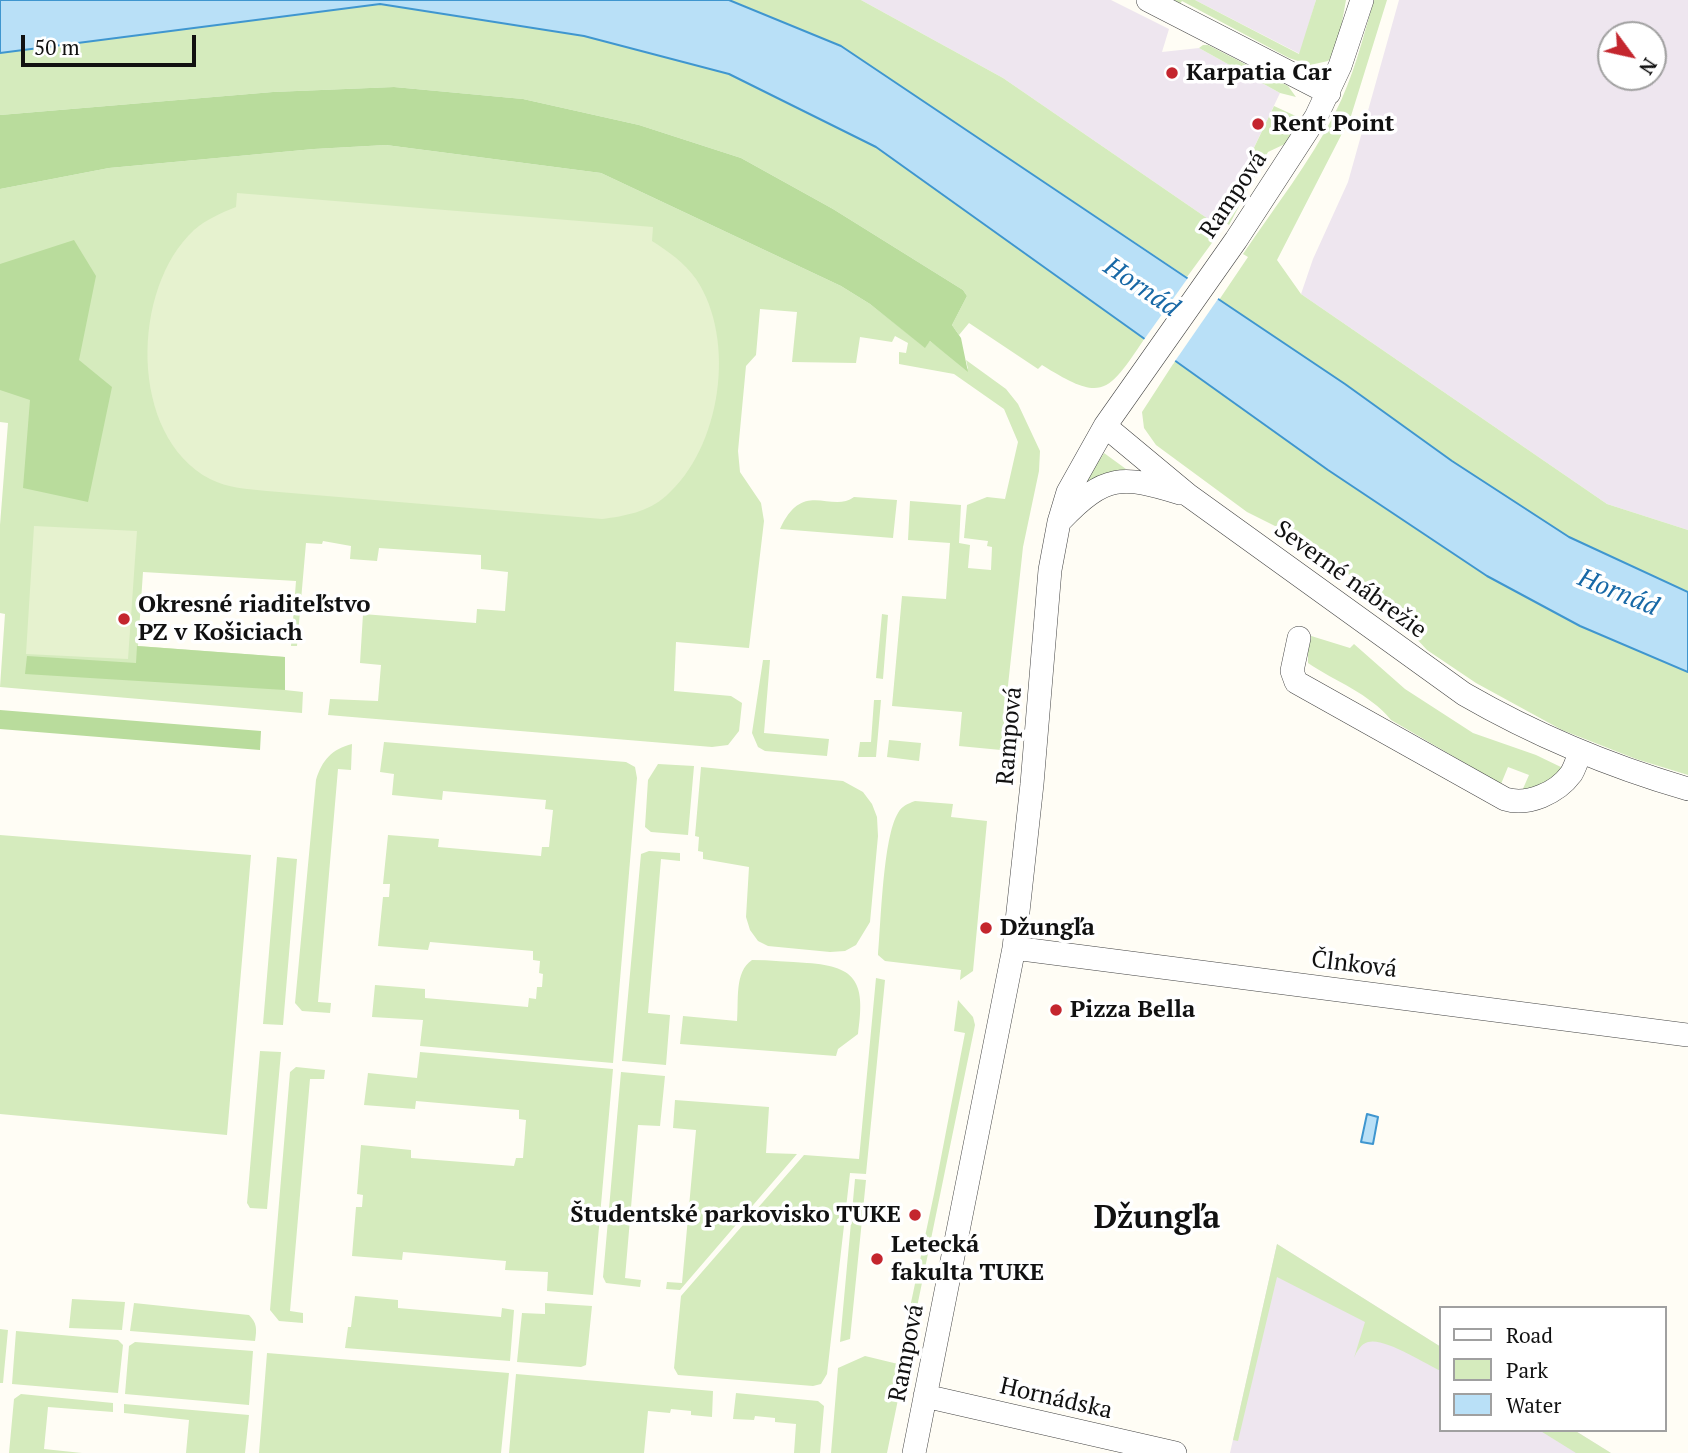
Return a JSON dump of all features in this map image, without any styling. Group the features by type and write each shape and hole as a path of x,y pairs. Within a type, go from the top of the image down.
{"street":[{"path":"1148,0 1329,93"},
{"name":"Rampová","path":"914,1453 1014,948 1032,784 1050,570 1068,492 1105,426 1236,240 1316,117 1329,93 1362,0"},
{"name":"Severné nábrežie","path":"1105,426 1188,495 1464,694 1532,731 1580,753 1688,789"},
{"path":"1059,522 1084,498 1108,484 1122,480 1141,481 1188,495"},
{"path":"1299,638 1292,671 1296,682 1505,799 1522,802 1543,795 1562,784 1573,772 1580,753"},
{"name":"Člnková","path":"1014,948 1688,1035"},
{"name":"Hornádska","path":"925,1396 1175,1453"}],"shaded area":[{"path":"861,0 1111,0 1169,29 1162,52 1199,48 1280,93 1217,225 1003,78"},
{"path":"1195,0 1316,0 1300,54"},
{"path":"1399,0 1688,0 1688,530 1607,504 1301,294 1313,259 1348,182"},
{"path":"1277,1244 1440,1346 1440,1432 1577,1432 1611,1453 1230,1453"}],"green space":[{"path":"729,0 861,0 1003,78 1217,225 1274,106 1300,118 1287,143 1268,152 1229,225 1225,222 1187,277 841,46"},
{"path":"1172,0 1195,0 1299,54 1316,0 1346,0 1338,44 1332,56 1328,61 1310,65 1289,58 1182,1 1180,4"},
{"path":"1374,0 1387,0 1351,116 1277,260 1301,294 1607,504 1688,530 1688,592 1569,537 1452,461 1345,384 1219,300 1248,257 1243,254 1303,167 1335,113 1352,72"},
{"path":"380,4 585,36 729,74 876,147 1145,338 1112,381 1102,387 1078,385 1042,365 1038,369 969,323 959,335 952,325 967,296 963,290 833,209 741,158 639,125 523,99 394,87 273,92 0,115 0,53"},
{"path":"1208,45 1288,86 1296,97 1280,93 1199,48"},
{"path":"394,87 523,99 639,125 741,158 833,209 963,290 967,296 952,325 961,338 968,372 930,341 925,348 870,304 841,286 601,173 386,145 109,168 0,189 0,115 273,92"},
{"path":"386,145 601,173 841,286 870,304 925,347 930,341 968,369 966,360 1006,389 1018,404 1040,451 1039,471 1023,547 1001,750 959,746 962,712 892,706 902,596 946,599 950,543 908,540 910,501 961,505 959,543 970,545 968,568 991,570 992,547 987,546 988,541 964,538 967,505 987,497 1005,499 1018,442 1004,409 954,374 899,364 899,352 906,353 908,343 895,336 892,342 860,337 856,363 792,362 797,312 760,309 756,355 746,366 738,451 740,472 761,503 764,521 749,648 676,642 674,691 731,696 742,703 739,731 728,745 712,747 328,715 330,699 378,701 381,665 360,663 363,614 476,623 477,609 505,611 508,572 481,569 481,555 379,548 377,561 350,559 351,546 323,541 322,544 306,543 297,646 291,646 296,581 143,572 138,646 285,657 285,690 303,692 302,713 0,687 5,614 0,613 0,525 8,423 0,422 0,189 109,168"},
{"path":"237,193 653,227 652,241 681,262 696,279 709,304 716,332 719,362 717,392 700,450 685,475 666,496 652,506 602,519 252,490 210,479 183,458 164,430 152,397 148,360 150,323 158,287 173,256 199,226 236,207"},
{"path":"74,240 96,276 79,360 112,387 88,502 23,488 30,400 0,390 0,264"},
{"path":"1175,361 1487,576 1580,626 1688,672 1688,775 1636,759 1562,730 1476,683 1427,650 1373,592 1297,537 1247,512 1156,445 1144,428 1142,412"},
{"path":"1104,453 1126,469 1084,484"},
{"path":"854,497 897,500 893,538 780,529 789,514 807,501 836,502"},
{"path":"34,526 137,531 128,659 26,654"},
{"path":"882,614 888,615 883,679 876,678"},
{"path":"1308,635 1350,648 1354,644 1405,689 1473,733 1536,755 1565,769 1542,785 1522,791 1529,775 1508,767 1501,784 1391,720 1373,702 1308,663"},
{"path":"137,646 285,657 285,690 25,674 27,656 136,663"},
{"path":"763,660 770,660 764,733 829,739 827,756 765,751 758,747 752,733"},
{"path":"874,700 881,700 876,757 858,757 860,742 871,742"},
{"path":"0,710 261,731 260,750 0,729"},
{"path":"889,740 921,743 919,761 887,757"},
{"path":"384,742 626,762 635,767 637,778 613,1063 420,1046 423,1020 372,1017 375,985 425,989 425,998 528,1007 529,998 536,999 537,987 542,987 543,974 539,973 540,961 533,960 533,951 430,942 428,950 378,946 383,897 389,897 390,884 383,884 388,835 439,839 438,847 541,856 542,847 549,847 553,810 545,809 546,800 443,791 442,800 392,795 394,774 380,772"},
{"path":"352,744 351,770 338,769 318,1002 331,1003 330,1013 302,1011 295,1003 316,780 329,756"},
{"path":"658,764 694,766 688,835 651,832 645,827 648,780"},
{"path":"701,767 843,781 863,792 877,817 878,836 870,922 856,945 845,951 830,952 768,946 758,941 750,930 746,917 749,867 703,859 703,852 698,851 699,837 695,836"},
{"path":"915,801 953,804 951,817 987,821 973,971 960,980 961,970 885,961 878,955 889,841 900,811"},
{"path":"0,835 251,855 227,1135 0,1114"},
{"path":"649,851 680,853 680,861 661,859 648,1013 670,1015 666,1065 622,1061 641,854"},
{"path":"277,857 297,859 283,1025 263,1024"},
{"path":"752,960 824,965 838,968 848,974 859,991 858,1034 838,1049 836,1056 680,1044 683,1016 737,1021 740,979 746,965"},
{"path":"876,978 885,980 866,1174 850,1173 827,1374 821,1384 813,1386 678,1375 674,1368 681,1296 804,1155 859,1159"},
{"path":"958,1000 973,1017 975,1025 887,1453 831,1453 838,1368 865,1356 898,1364 965,1033 954,1031"},
{"path":"260,1051 281,1052 267,1209 250,1208 247,1203"},
{"path":"420,1052 613,1069 593,1295 547,1291 548,1272 505,1270 506,1261 403,1252 402,1260 352,1256 356,1207 362,1207 363,1195 357,1194 361,1145 411,1150 411,1158 514,1166 516,1158 523,1158 526,1120 519,1119 519,1110 416,1101 415,1109 364,1105 368,1073 417,1078"},
{"path":"296,1067 325,1070 324,1079 310,1079 290,1311 303,1313 303,1323 279,1321 270,1310 290,1072"},
{"path":"621,1072 665,1076 660,1126 638,1125 625,1278 641,1280 640,1287 606,1283 603,1277"},
{"path":"675,1100 769,1107 766,1153 797,1154 680,1290 666,1289 667,1282 682,1283 696,1130 673,1128"},
{"path":"855,1179 866,1180 850,1339 840,1342"},
{"path":"1277,1244 1440,1346 1440,1370 1384,1343 1363,1344 1354,1358 1365,1322 1277,1277 1238,1441 1233,1440"},
{"path":"355,1296 398,1300 398,1308 501,1317 502,1308 514,1310 510,1361 345,1348"},
{"path":"72,1299 125,1302 122,1330 69,1328"},
{"path":"134,1303 249,1315 256,1327 255,1341 130,1331"},
{"path":"545,1303 592,1306 586,1365 581,1367 517,1362 522,1313 545,1314"},
{"path":"0,1329 8,1330 3,1383 0,1383"},
{"path":"16,1331 118,1340 123,1345 118,1393 12,1384"},
{"path":"135,1342 253,1351 249,1405 125,1394 129,1346"},
{"path":"267,1353 509,1373 501,1453 259,1453"},
{"path":"516,1374 713,1391 712,1417 671,1409 670,1413 648,1411 644,1453 509,1453"},
{"path":"736,1393 818,1401 824,1406 820,1453 794,1453 796,1424 755,1416 754,1420 733,1419"},
{"path":"21,1394 113,1403 113,1412 48,1407 44,1449 82,1453 9,1453 14,1399"},
{"path":"124,1404 249,1415 245,1453 186,1453 189,1420 124,1413"},
{"path":"1542,1432 1577,1432 1611,1453 1576,1453"}],"water":[{"name":"Hornád","path":"0,0 729,0 841,46 1345,384 1452,461 1569,537 1688,592 1688,672 1580,626 1487,576 1328,470 876,147 729,74 584,36 380,4 0,53"},
{"path":"1367,1114 1378,1117 1373,1144 1361,1142"}],"pier":[{"path":"1190,275 1220,296 1173,364 1143,341"}],"place":[{"name":"Karpatia Car","path":"1172,73"},
{"name":"Rent Point","path":"1258,124"},
{"name":"Okresné riaditeľstvo PZ v Košiciach","path":"124,619"},
{"name":"Džungľa","path":"986,928"},
{"name":"Pizza Bella","path":"1056,1010"},
{"name":"Študentské parkovisko TUKE","path":"915,1215"},
{"name":"Letecká fakulta TUKE","path":"877,1259"}],"district":[{"name":"Džungľa","path":"1157,1219"}]}
